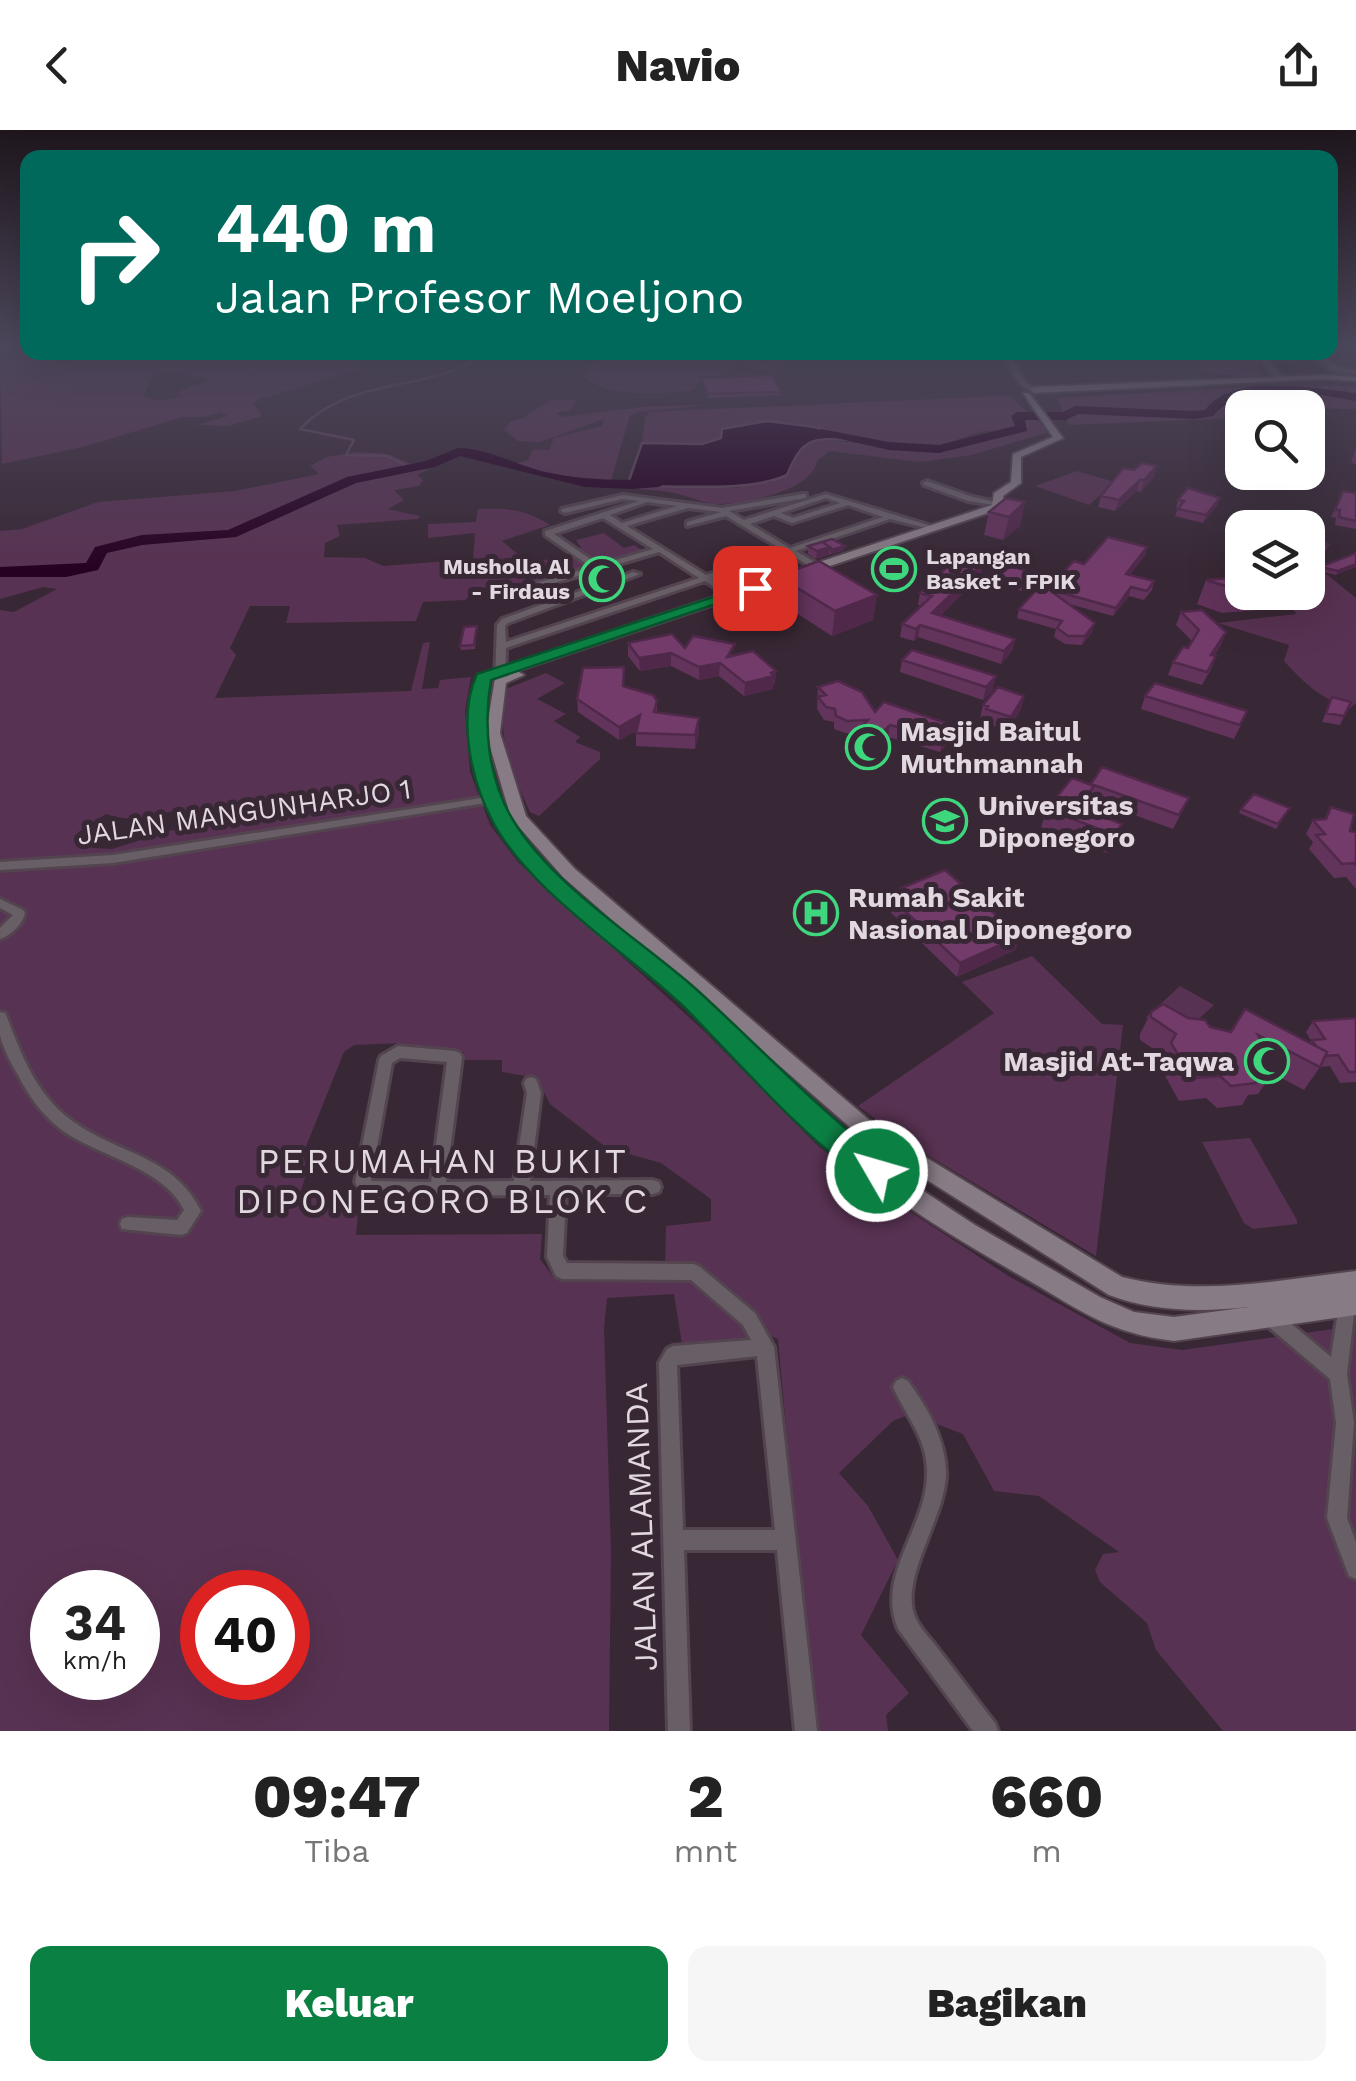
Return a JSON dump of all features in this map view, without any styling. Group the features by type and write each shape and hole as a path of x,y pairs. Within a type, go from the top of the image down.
{"street":[{"path":"1005,505 1007,496 1018,484 1022,456 1062,441 1050,421"},
{"path":"926,484 1005,505"},
{"path":"775,513 792,521 860,494"},
{"path":"690,524 725,511 803,496"},
{"path":"744,523 826,496 934,528"},
{"path":"566,511 617,497 725,511 819,569 1005,505"},
{"path":"598,568 548,533 652,500"},
{"path":"622,525 692,504"},
{"path":"588,505 735,597"},
{"path":"1005,505 480,681 477,709 482,770 503,821 542,871 688,996 829,1134 877,1171 1019,1262 1131,1323 1174,1329 1351,1305 1338,1374 1345,1423 1337,1518 1356,1569"},
{"path":"502,646 890,517"},
{"path":"510,592 658,550"},
{"path":"636,574 505,620 501,625 493,733 519,818 568,873 874,1136 1117,1287 1164,1299 1356,1282"},
{"name":"JALAN MANGUNHARJO 1","path":"0,866 113,859 494,800"},
{"path":"0,902 19,913 18,919 0,935"},
{"path":"0,1018 37,1095 58,1117 180,1190 194,1211 181,1228 128,1224"},
{"path":"438,1187 455,1057 398,1052 386,1060 362,1182 372,1190 654,1187"},
{"path":"521,1187 534,1093 531,1083"},
{"path":"558,1188 554,1256 562,1271 694,1272 749,1319 765,1347 806,1731"},
{"path":"1250,1294 1270,1318 1338,1374"},
{"name":"JALAN ALAMANDA","path":"680,1731 670,1358 765,1347"},
{"path":"902,1386 923,1418 935,1451 934,1501 905,1564 901,1602 905,1622 986,1731"},
{"path":"675,1540 785,1540"}],"shaded area":[{"path":"1,421 171,421 83,447 2,464"},
{"path":"212,421 246,421 228,426 197,425"},
{"path":"511,421 599,421 540,442 518,441 504,430"},
{"path":"604,421 629,421 611,480 561,479 514,464 528,460 533,449 549,450 554,438 602,426"},
{"path":"645,421 1017,421 1019,424 929,448 895,446 775,424 723,429 721,438 702,444 642,443"},
{"path":"767,421 815,427 853,440 811,442 798,453 787,475 771,481 710,487 627,486 642,443 702,444 721,438 722,429"},
{"path":"1038,421 1046,433 972,455 919,462 830,451 817,461 804,480 791,488 746,501 716,504 667,492 618,487 691,484 738,488 754,481 770,483 789,472 799,448 814,439 943,451 968,441 1023,429 1025,422"},
{"path":"1067,421 1171,421 1069,425"},
{"path":"357,452 388,454 411,464 447,460 417,475 423,480 419,486 394,490 404,500 388,509 420,516 418,519 337,525 340,536 325,543 324,557 365,558 383,566 473,559 475,533 428,538 428,524 476,522 478,509 498,509 524,513 550,525 502,541 530,564 568,554 590,568 499,593 490,587 477,589 465,600 423,602 416,621 286,623 290,606 250,606 230,648 236,655 215,698 411,691 423,643 430,642 422,689 438,688 440,680 471,677 465,710 470,772 490,825 518,862 704,1031 816,1144 866,1183 1010,1277 1130,1343 1182,1350 1356,1326 1356,1731 1223,1731 1156,1650 1147,1623 1100,1582 1095,1570 1103,1554 1119,1552 1039,1496 994,1491 963,1434 910,1414 893,1421 839,1473 868,1506 898,1560 861,1635 909,1693 886,1715 888,1731 818,1731 803,1614 778,1339 768,1335 746,1344 682,1344 674,1294 607,1298 604,1328 611,1551 609,1731 0,1731 0,610 14,612 57,589 43,587 0,599 0,531 22,529 98,502 235,491 319,474 310,466 326,457","holes":["187,810 179,828 112,849 93,848 77,833 106,814 139,818","401,1043 401,1049 464,1052 465,1060 502,1060 502,1072 537,1078 550,1104 607,1148 661,1163 711,1199 711,1221 666,1226 665,1277 554,1278 540,1259 542,1234 356,1235 359,1206 300,1193 307,1172 303,1154 344,1052 354,1045"]},
{"path":"1077,471 1115,482 1089,505 1035,486"},
{"path":"604,533 624,548 634,545 643,551 601,565 576,550 581,548 576,540"},
{"path":"1325,573 1356,598 1356,703 1350,708 1306,684 1284,661 1289,645 1218,623 1297,614 1293,610 1325,610"},
{"path":"546,673 565,683 537,699 566,714 554,721 580,737 575,742 600,752 600,759 539,816 530,812 511,766 503,723 506,689"},
{"path":"1032,956 1102,1024 1123,1025 1096,1256 907,1143 858,1106 994,1013 962,982"},
{"path":"1180,986 1214,1005 1179,1037 1146,1017"},
{"path":"1250,1138 1297,1224 1253,1229 1244,1223 1202,1142"}],"building":[{"path":"1142,463 1157,466 1119,500 1101,496 1123,468 1134,470"},
{"path":"1188,488 1220,498 1206,515 1178,509 1184,501 1178,500"},
{"path":"1343,491 1356,493 1356,521 1339,517 1340,510 1335,510"},
{"path":"1006,498 1025,502 1009,517 989,512"},
{"path":"1108,537 1147,547 1126,574 1154,581 1147,591 1131,587 1116,608 1048,589 1095,623 1085,636 1068,636 1057,628 1062,621 1019,609 1039,587 992,574 1005,561 1057,579 1074,561 1084,564"},
{"path":"832,539 845,546 831,550 822,542"},
{"path":"822,542 830,547 817,551 808,546"},
{"path":"1356,553 1356,564 1338,571 1325,565"},
{"path":"963,558 983,563 932,613 1015,639 1004,651 920,625 916,629 902,624 932,596 920,593 951,563 956,565"},
{"path":"819,561 877,595 835,611 778,576"},
{"path":"1225,578 1225,586 1206,580"},
{"path":"1202,610 1226,632 1211,655 1216,656 1207,672 1173,662 1199,630 1181,612"},
{"path":"477,626 474,645 460,646 464,627"},
{"path":"672,634 685,648 693,636 735,644 727,657 753,651 776,671 771,673 774,676 745,683 720,663 699,667 671,653 639,658 628,643"},
{"path":"912,650 996,676 986,687 902,660"},
{"path":"624,667 623,686 653,695 657,701 654,712 699,718 695,735 636,733 640,715 619,727 577,699 583,668"},
{"path":"838,681 862,692 875,712 884,702 955,726 943,739 890,725 874,741 856,732 868,720 847,721 836,716 835,709 826,707 818,697 826,695 818,687"},
{"path":"1155,683 1247,711 1240,725 1145,696"},
{"path":"998,687 1024,696 1011,717 983,705"},
{"path":"1332,697 1351,702 1344,716 1326,713"},
{"path":"1102,767 1189,798 1179,815 1091,784"},
{"path":"1072,778 1094,786 1078,807 1122,824 1114,835 1047,809"},
{"path":"1254,794 1290,808 1278,824 1241,809"},
{"path":"1331,807 1354,814 1350,831 1356,832 1356,865 1342,864 1316,835 1325,834 1313,820 1326,819"},
{"path":"945,870 1020,936 960,963 887,894"},
{"path":"1163,1004 1188,1018 1205,1020 1210,1027 1231,1032 1245,1009 1327,1052 1320,1067 1258,1035 1270,1057 1264,1057 1272,1072 1255,1073 1256,1083 1231,1086 1220,1076 1192,1078 1171,1043 1176,1034 1151,1017 1151,1012"},
{"path":"1356,1018 1356,1072 1349,1072 1338,1055 1325,1056 1327,1052 1316,1046 1312,1040 1325,1039 1313,1021"}],"waterway":[{"path":"310,421 300,429 354,440 346,455 387,456 408,467"},
{"path":"821,433 889,446 939,449 1022,428 1019,421"},
{"path":"0,572 66,572 92,567 101,550 142,540 231,534 352,480 430,464 458,452 471,452 518,469 585,483 659,483"}],"place":[{"name":"Lapangan Basket - FPIK","path":"894,569"},
{"name":"Musholla Al - Firdaus","path":"602,579"},
{"name":"Masjid Baitul Muthmannah","path":"868,747"},
{"name":"Universitas Diponegoro","path":"945,821"},
{"name":"Rumah Sakit Nasional Diponegoro","path":"816,913"},
{"name":"Masjid At-Taqwa","path":"1267,1061"}],"district":[{"name":"PERUMAHAN BUKIT DIPONEGORO BLOK C","path":"443,1181"}],"route":[{"path":"755,588 483,678 477,709 482,770 503,821 542,871 688,996 829,1134 877,1171"}]}
